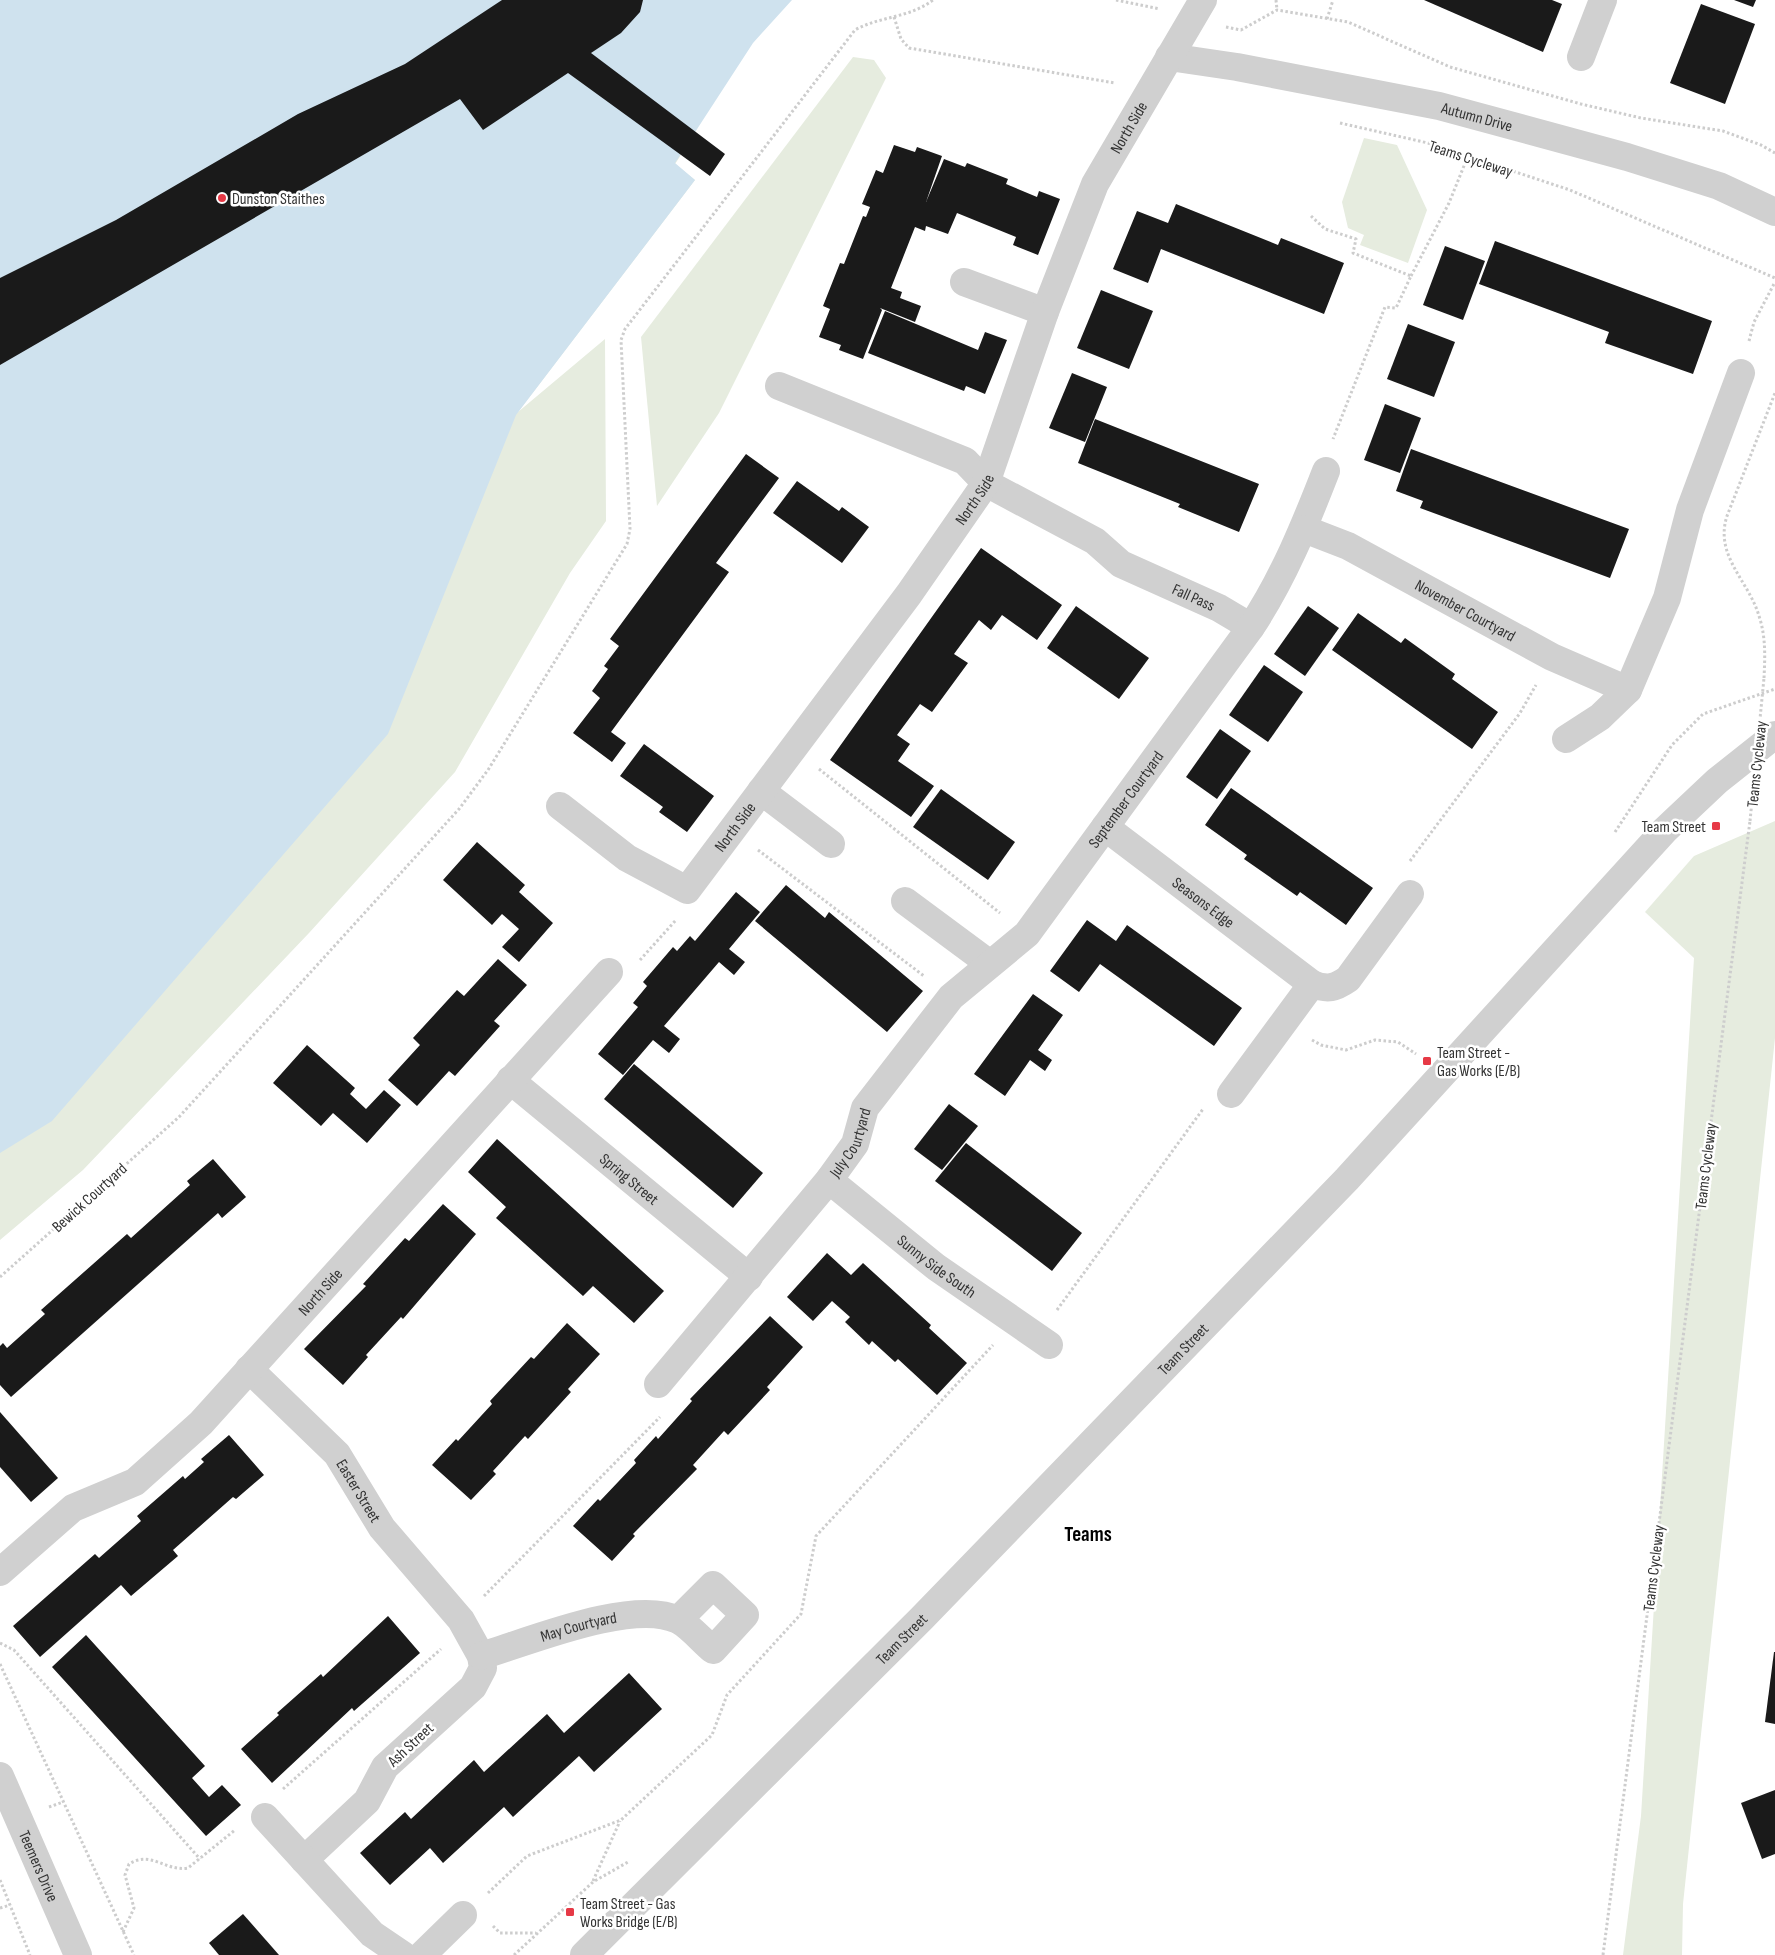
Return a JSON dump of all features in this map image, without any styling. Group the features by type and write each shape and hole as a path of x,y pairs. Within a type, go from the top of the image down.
{"street":[{"path":"1581,57 1603,0"},
{"name":"North Side","path":"687,890 909,594 986,483 1045,312 1094,184 1197,9"},
{"name":"Autumn Drive","path":"1169,57 1237,67 1440,106 1627,157 1719,186 1775,212"},
{"path":"964,282 1045,312"},
{"path":"1566,739 1600,717 1628,690 1667,598 1690,510 1741,373"},
{"name":"Fall Pass","path":"779,386 965,461 986,483 1095,541 1121,564 1219,608 1251,627"},
{"path":"1251,627 1263,609 1304,529 1326,472"},
{"name":"November Courtyard","path":"1304,529 1348,546 1390,567 1552,657 1628,690"},
{"name":"September Courtyard","path":"990,964 1027,934 1251,627"},
{"name":"Team Street","path":"584,1955 915,1625 1340,1187 1665,830 1717,781 1775,735"},
{"path":"760,791 831,844"},
{"path":"560,806 627,858 687,890"},
{"name":"Seasons Edge","path":"1105,827 1307,981"},
{"path":"1231,1094 1285,1022 1307,981 1326,989 1337,987 1348,979 1410,894"},
{"path":"905,902 990,964"},
{"name":"July Courtyard","path":"749,1277 829,1180 855,1144 865,1108 952,997 990,964"},
{"name":"North Side","path":"0,1572 73,1508 135,1482 201,1423 609,972"},
{"name":"Spring Street","path":"510,1080 749,1277"},
{"name":"Sunny Side South","path":"829,1180 936,1267 1043,1341"},
{"path":"658,1384 749,1277"},
{"name":"Easter Street","path":"249,1369 337,1454 382,1528 461,1620 481,1656"},
{"name":"May Courtyard","path":"481,1656 595,1621 636,1613 678,1620"},
{"name":"Ash Street","path":"304,1860 368,1801 385,1767 473,1687 483,1668 481,1656"},
{"name":"Teemers Drive","path":"0,1776 78,1955"},
{"path":"265,1817 372,1934 403,1955"},
{"path":"422,1955 468,1911"}],"path":[{"name":"Bewick Courtyard","path":"0,1277 179,1117 459,809 488,770 627,544 630,529 621,340 625,329 855,30 868,23 920,9 933,0"},
{"path":"1116,0 1197,9 1241,30 1277,10 1348,22 1450,67 1590,106 1641,118 1723,131 1761,145 1775,153"},
{"path":"1276,0 1277,10"},
{"path":"1327,19 1333,0"},
{"path":"894,17 901,39 909,48 1151,90"},
{"name":"Teams Cycleway","path":"1332,122 1428,143 1570,190 1775,280"},
{"path":"1326,472 1329,448 1385,307 1396,308 1449,203 1468,156"},
{"path":"1311,216 1325,229 1356,239 1352,253 1412,276"},
{"path":"1741,373 1754,322 1775,280"},
{"name":"Teams Cycleway","path":"1603,1955 1750,821 1764,678 1765,652 1759,615 1729,556 1722,536 1727,516 1775,393"},
{"path":"1407,864 1520,713 1552,657"},
{"path":"1612,837 1672,744 1702,714 1775,690"},
{"path":"793,749 1027,934"},
{"path":"731,830 952,997"},
{"path":"609,972 629,972 683,912 687,890"},
{"path":"1285,1022 1300,1034 1322,1045 1346,1050 1376,1040 1398,1042 1422,1058"},
{"path":"1043,1341 1204,1107"},
{"path":"592,1882 621,1820 712,1735 727,1695 800,1614 816,1536 983,1358 1012,1321"},
{"path":"0,1643 14,1650 200,1859"},
{"path":"0,1664 134,1955"},
{"path":"123,1933 134,1908 125,1876 130,1864 142,1858 150,1858 181,1869 188,1868 258,1810 265,1817"},
{"path":"538,1933 500,1933 468,1911 527,1856 621,1820"},
{"path":"514,1955 592,1882 631,1860"},
{"path":"0,1880 30,1955"},
{"path":"0,1908 10,1905"}],"shaded area":[{"path":"853,57 874,60 886,78 719,413 657,506 641,337"},
{"path":"1364,138 1397,145 1427,210 1408,263 1360,245 1364,235 1348,228 1342,202"},
{"path":"681,155 675,164 695,180 518,412 605,339 606,521 570,573 455,772 309,933 83,1170 0,1240 0,365"},
{"path":"1775,821 1775,1038 1683,1904 1682,1955 1623,1955 1641,1816 1694,958 1645,912 1694,856"}],"water":[{"path":"0,0 792,0 753,43 675,163 695,180 516,415 388,734 52,1121 0,1153"}],"building":[{"name":"Dunston Staithes","path":"502,0 643,0 640,12 621,33 591,53 725,154 710,176 568,73 483,130 460,99 0,365 0,278 116,220 298,114 405,64"},
{"path":"1424,0 1552,0 1562,4 1543,52"},
{"path":"1734,0 1756,0 1753,7"},
{"path":"1701,4 1755,24 1725,104 1670,83"},
{"path":"894,145 915,152 917,147 942,156 926,202 944,159 965,167 967,163 1008,179 1006,184 1037,197 1039,191 1060,199 1038,255 1013,245 1016,237 957,213 948,234 926,226 925,231 915,227 891,288 902,292 900,298 921,306 915,322 880,308 882,310 863,359 839,350 841,345 819,337 830,309 823,306 840,263 844,264 863,216 866,217 870,207 862,204 876,170 883,173"},
{"path":"1176,204 1278,245 1281,238 1344,263 1324,314 1161,249 1148,283 1113,269 1137,211 1168,223"},
{"path":"1495,241 1712,321 1693,374 1605,343 1609,332 1479,284"},
{"path":"1445,246 1485,261 1463,320 1423,305"},
{"path":"1101,290 1153,311 1129,369 1077,348"},
{"path":"885,311 978,350 985,332 1007,340 985,394 966,386 964,391 868,353"},
{"path":"1408,324 1455,342 1434,397 1387,379"},
{"path":"1072,373 1107,387 1085,442 1049,428"},
{"path":"1385,404 1421,418 1400,473 1364,460"},
{"path":"1095,419 1259,484 1239,532 1178,507 1180,504 1078,463"},
{"path":"1411,449 1629,529 1610,578 1420,508 1423,501 1396,491"},
{"path":"746,454 779,478 716,563 729,572 611,732 626,743 612,762 573,733 600,698 592,691 608,669 604,666 619,646 610,639"},
{"path":"797,481 839,511 842,507 869,527 842,563 773,513"},
{"path":"981,548 1062,605 1037,640 1002,615 991,630 979,620 954,654 968,663 932,712 920,704 897,735 910,744 898,761 934,786 911,817 830,760"},
{"path":"1076,606 1149,658 1119,699 1047,648"},
{"path":"1308,606 1339,628 1305,676 1274,654"},
{"path":"1358,613 1401,643 1405,638 1455,674 1452,679 1498,712 1472,749 1332,650"},
{"path":"1264,665 1303,692 1268,742 1229,715"},
{"path":"1220,729 1251,751 1217,799 1186,777"},
{"path":"644,744 714,796 687,832 659,812 663,807 620,776"},
{"path":"1231,788 1373,888 1346,925 1300,892 1297,896 1244,859 1247,855 1205,825"},
{"path":"941,789 1015,842 988,880 913,827"},
{"path":"477,842 525,885 519,892 553,923 519,962 502,947 519,929 502,914 492,925 443,880"},
{"path":"786,885 825,918 829,912 923,991 887,1032 755,921"},
{"path":"736,892 760,912 729,949 745,962 734,975 719,962 664,1026 680,1039 669,1053 653,1040 623,1075 598,1054 638,1007 633,1003 647,986 643,982 673,947 677,951 690,936 695,941"},
{"path":"1087,920 1116,941 1127,925 1242,1008 1214,1046 1100,964 1079,992 1050,971"},
{"path":"498,959 527,985 494,1021 500,1026 455,1076 449,1071 417,1106 388,1080 420,1045 413,1038 457,990 464,996"},
{"path":"1033,994 1063,1015 1038,1050 1052,1060 1045,1071 1030,1060 1005,1096 974,1074"},
{"path":"307,1045 355,1088 350,1094 366,1109 384,1090 401,1105 367,1143 333,1113 321,1126 273,1083"},
{"path":"634,1064 763,1173 733,1208 604,1099"},
{"path":"949,1104 978,1126 942,1170 914,1149"},
{"path":"497,1139 664,1291 634,1323 593,1286 583,1296 496,1218 506,1207 468,1172"},
{"path":"966,1143 1082,1233 1052,1271 935,1181"},
{"path":"213,1159 246,1197 222,1218 218,1213 11,1397 0,1385 0,1346 3,1343 7,1348 45,1314 41,1310 127,1234 131,1238 190,1185 187,1181"},
{"path":"443,1204 476,1234 403,1319 401,1317 366,1355 368,1357 343,1385 304,1349 366,1286 363,1284 405,1238 409,1241"},
{"path":"827,1253 851,1275 863,1263 931,1325 929,1328 967,1363 937,1395 898,1359 895,1362 872,1341 869,1345 845,1322 850,1317 832,1301 813,1321 787,1297"},
{"path":"770,1316 803,1347 767,1387 770,1390 728,1435 724,1431 693,1465 697,1469 633,1534 635,1536 612,1561 573,1526 636,1463 634,1460 656,1436 658,1439 692,1401 690,1399"},
{"path":"567,1323 600,1354 568,1389 571,1392 528,1439 525,1436 493,1471 496,1474 471,1500 432,1465 456,1439 458,1441 492,1404 490,1401 531,1357 534,1359"},
{"path":"0,1412 58,1478 31,1502 0,1467"},
{"path":"229,1435 264,1475 236,1499 233,1497 173,1550 178,1556 131,1596 121,1585 40,1657 13,1626 95,1554 99,1558 141,1521 137,1516 183,1476 185,1479 204,1462 201,1459"},
{"path":"388,1616 420,1653 354,1711 352,1708 272,1783 241,1749 279,1715 277,1713 321,1674 323,1677"},
{"path":"86,1635 205,1766 192,1778 209,1797 222,1785 241,1805 206,1836 52,1667"},
{"path":"1775,1652 1775,1724 1765,1722"},
{"path":"629,1673 662,1709 594,1772 579,1756 513,1817 504,1807 443,1863 430,1848 390,1885 360,1853 405,1812 411,1819 474,1760 484,1772 547,1714 564,1733"},
{"path":"1775,1790 1775,1854 1762,1859 1741,1803"},
{"path":"243,1914 279,1955 219,1955 209,1943"}],"place":[{"name":"Dunston Staithes","path":"222,198"},
{"name":"Team Street","path":"1716,826"},
{"name":"Team Street - Gas Works (E/B)","path":"1427,1061"},
{"name":"Team Street - Gas Works Bridge (E/B)","path":"570,1912"}],"district":[{"name":"Teams","path":"1088,1534"}]}
